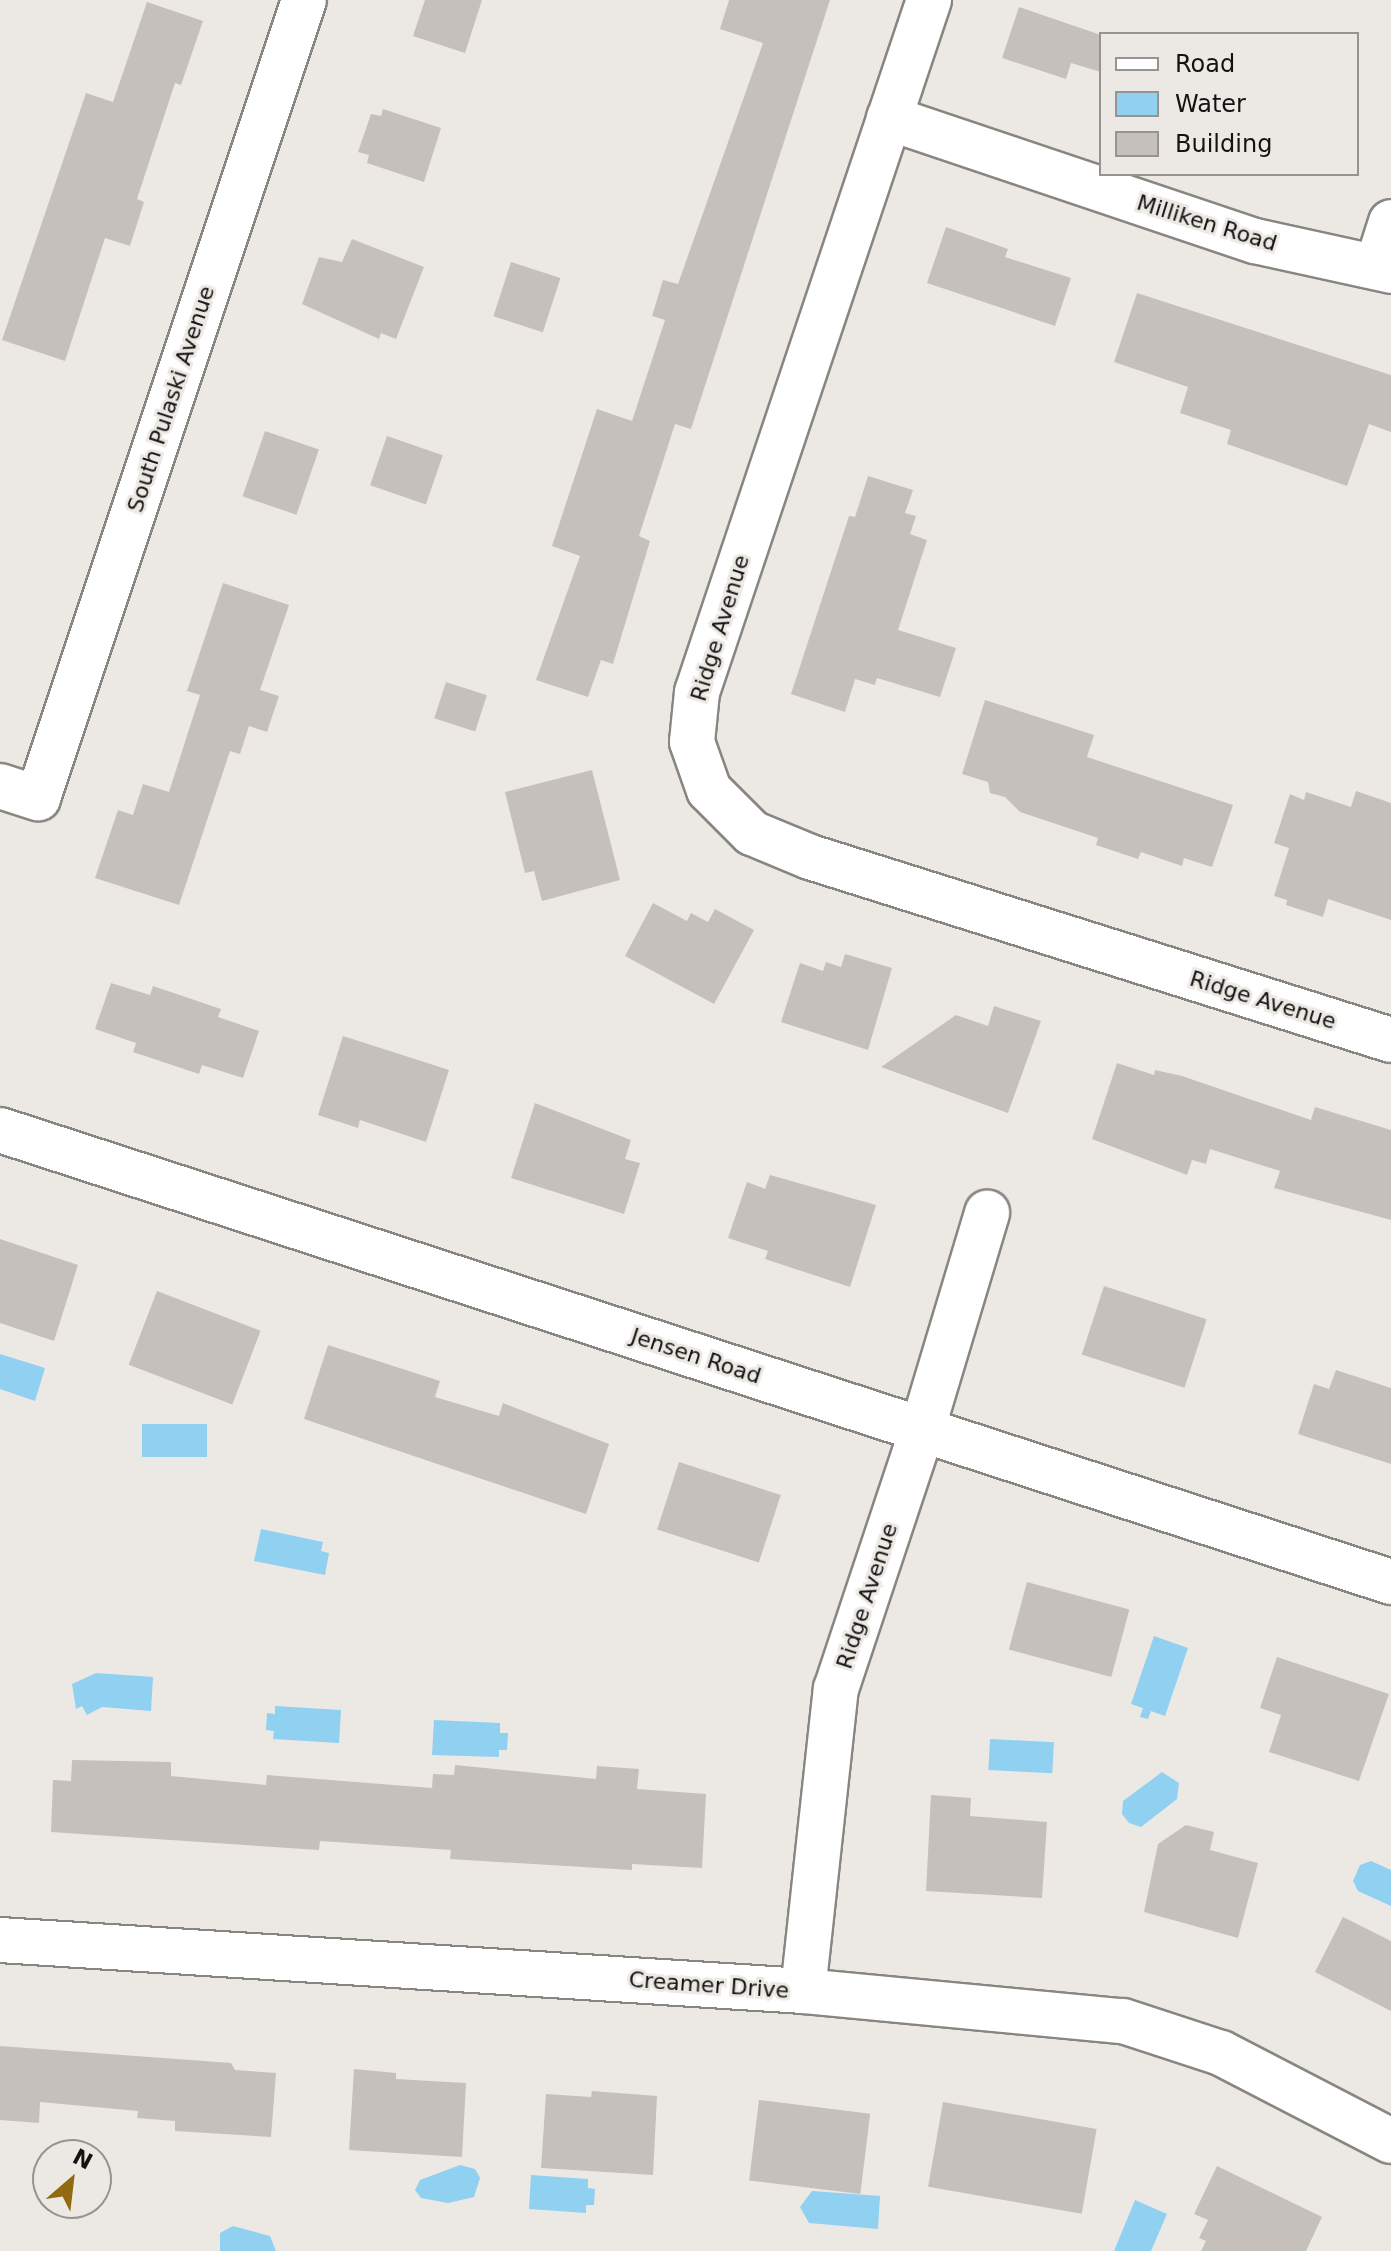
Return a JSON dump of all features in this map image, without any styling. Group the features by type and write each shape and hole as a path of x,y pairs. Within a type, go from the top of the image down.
{"street":[{"name":"South Pulaski Avenue","path":"19,792 304,0"},
{"name":"Ridge Avenue","path":"929,0 697,692 692,742 709,790 752,833 810,857 1391,1040"},
{"name":"Milliken Road","path":"889,118 1255,241 1384,268"},
{"path":"1384,268 1391,222"},
{"name":"Jensen Road","path":"0,1130 1391,1582"},
{"name":"Ridge Avenue","path":"803,1991 836,1689 922,1430 987,1213"},
{"name":"Creamer Drive","path":"0,1940 803,1991 1123,2021 1221,2053 1391,2141"}],"water":[{"path":"0,1354 45,1368 35,1401 0,1389"},
{"path":"142,1424 207,1424 207,1457 142,1457"},
{"path":"261,1529 323,1542 321,1551 329,1553 325,1575 254,1561"},
{"path":"1154,1636 1188,1648 1165,1716 1151,1711 1148,1719 1140,1717 1143,1708 1131,1704"},
{"path":"96,1673 153,1677 151,1711 102,1707 87,1715 82,1706 76,1709 72,1684"},
{"path":"275,1706 341,1710 339,1743 273,1739 274,1731 266,1730 267,1713 275,1714"},
{"path":"434,1720 500,1723 500,1733 508,1733 507,1750 499,1750 499,1757 432,1755"},
{"path":"990,1739 1054,1742 1052,1773 988,1770"},
{"path":"1162,1772 1179,1783 1177,1799 1141,1827 1129,1823 1122,1814 1123,1801"},
{"path":"1371,1861 1391,1870 1391,1906 1358,1891 1353,1881 1360,1865"},
{"path":"460,2165 475,2169 480,2178 474,2197 448,2203 421,2198 415,2190 420,2180"},
{"path":"531,2175 588,2179 588,2188 595,2189 594,2205 586,2205 586,2213 529,2209"},
{"path":"812,2191 880,2196 878,2229 809,2223 800,2207"},
{"path":"1135,2200 1167,2214 1151,2251 1114,2251"},
{"path":"233,2226 270,2236 276,2251 220,2251 220,2233"}],"building":[{"path":"425,0 482,0 465,53 413,36"},
{"path":"729,0 830,0 691,429 675,424 639,536 650,541 613,664 601,660 588,697 536,680 580,556 552,546 597,409 632,421 665,320 652,316 663,280 678,284 763,43 720,29"},
{"path":"147,2 203,21 181,85 175,83 137,199 144,202 130,246 105,238 65,361 2,340 86,93 113,102"},
{"path":"1019,7 1099,34 1099,71 1071,63 1066,79 1002,58"},
{"path":"383,109 441,128 424,182 367,163 369,155 358,152 371,114 381,116"},
{"path":"946,227 1008,249 1005,257 1071,278 1055,326 927,283"},
{"path":"352,239 424,267 396,339 381,333 379,339 302,304 319,257 342,262"},
{"path":"511,262 560,278 543,332 493,316"},
{"path":"1137,293 1391,375 1391,432 1369,424 1347,486 1227,444 1231,430 1180,413 1188,387 1114,362"},
{"path":"265,431 319,450 296,515 243,496"},
{"path":"387,436 443,455 426,504 370,485"},
{"path":"868,476 913,490 905,513 916,516 910,534 927,540 898,630 956,648 940,697 877,678 875,685 855,679 845,712 791,694 849,516 855,517"},
{"path":"223,583 289,605 260,690 279,696 267,732 249,726 240,754 230,751 179,905 95,878 118,810 133,815 143,784 169,792 200,695 187,691"},
{"path":"446,682 487,695 475,731 434,718"},
{"path":"985,700 1094,735 1087,757 1233,805 1212,867 1184,858 1182,866 1141,852 1138,859 1096,845 1098,838 1020,812 1005,797 990,793 988,782 962,774"},
{"path":"592,770 620,880 542,901 534,871 525,873 505,792"},
{"path":"1356,791 1391,803 1391,920 1328,899 1323,917 1286,905 1287,900 1274,896 1289,848 1274,843 1290,794 1304,800 1306,792 1351,807"},
{"path":"653,903 687,921 691,913 708,922 715,909 754,930 714,1004 625,956"},
{"path":"845,954 892,968 868,1050 781,1022 800,963 823,971 826,962 841,967"},
{"path":"111,983 150,995 153,986 221,1009 218,1017 259,1031 243,1078 202,1065 199,1074 133,1052 136,1043 95,1029"},
{"path":"994,1006 1041,1021 1008,1113 881,1067 956,1015 988,1026"},
{"path":"343,1036 449,1070 426,1142 360,1120 358,1128 318,1115"},
{"path":"1117,1063 1154,1075 1155,1070 1182,1076 1311,1120 1315,1107 1391,1130 1391,1220 1274,1188 1280,1171 1210,1149 1206,1164 1192,1160 1187,1175 1092,1139"},
{"path":"535,1103 631,1140 625,1159 640,1163 624,1214 511,1178"},
{"path":"770,1175 876,1205 850,1287 765,1259 768,1251 728,1238 747,1182 765,1189"},
{"path":"0,1239 78,1265 54,1341 0,1323"},
{"path":"1104,1286 1207,1319 1184,1388 1082,1354"},
{"path":"157,1291 261,1331 232,1405 129,1365"},
{"path":"328,1345 440,1381 435,1397 499,1416 503,1403 609,1444 586,1514 304,1419"},
{"path":"1336,1370 1391,1388 1391,1464 1298,1434 1314,1384 1329,1389"},
{"path":"679,1462 781,1495 759,1563 657,1530"},
{"path":"1027,1582 1129,1609 1111,1677 1009,1650"},
{"path":"1277,1657 1389,1694 1359,1781 1269,1752 1281,1715 1260,1708"},
{"path":"72,1760 171,1762 171,1776 266,1785 267,1775 432,1788 433,1774 454,1775 455,1765 596,1779 597,1766 639,1769 637,1789 706,1794 702,1868 632,1864 632,1870 450,1859 451,1850 320,1841 319,1850 51,1832 53,1780 71,1781"},
{"path":"931,1795 971,1798 970,1816 1047,1822 1042,1898 926,1891"},
{"path":"1186,1825 1214,1832 1210,1850 1258,1863 1238,1938 1144,1912 1158,1844"},
{"path":"1343,1917 1391,1941 1391,2011 1315,1972"},
{"path":"0,2046 231,2063 235,2070 276,2073 271,2137 175,2131 175,2121 137,2118 138,2111 40,2102 39,2123 0,2120"},
{"path":"354,2069 396,2073 396,2079 466,2083 462,2157 349,2150"},
{"path":"592,2091 657,2096 653,2175 541,2168 546,2094 591,2097"},
{"path":"759,2100 870,2114 860,2194 749,2180"},
{"path":"943,2102 1097,2129 1082,2214 928,2187"},
{"path":"1217,2166 1322,2217 1306,2251 1201,2251 1206,2241 1199,2238 1208,2220 1194,2214"}]}
